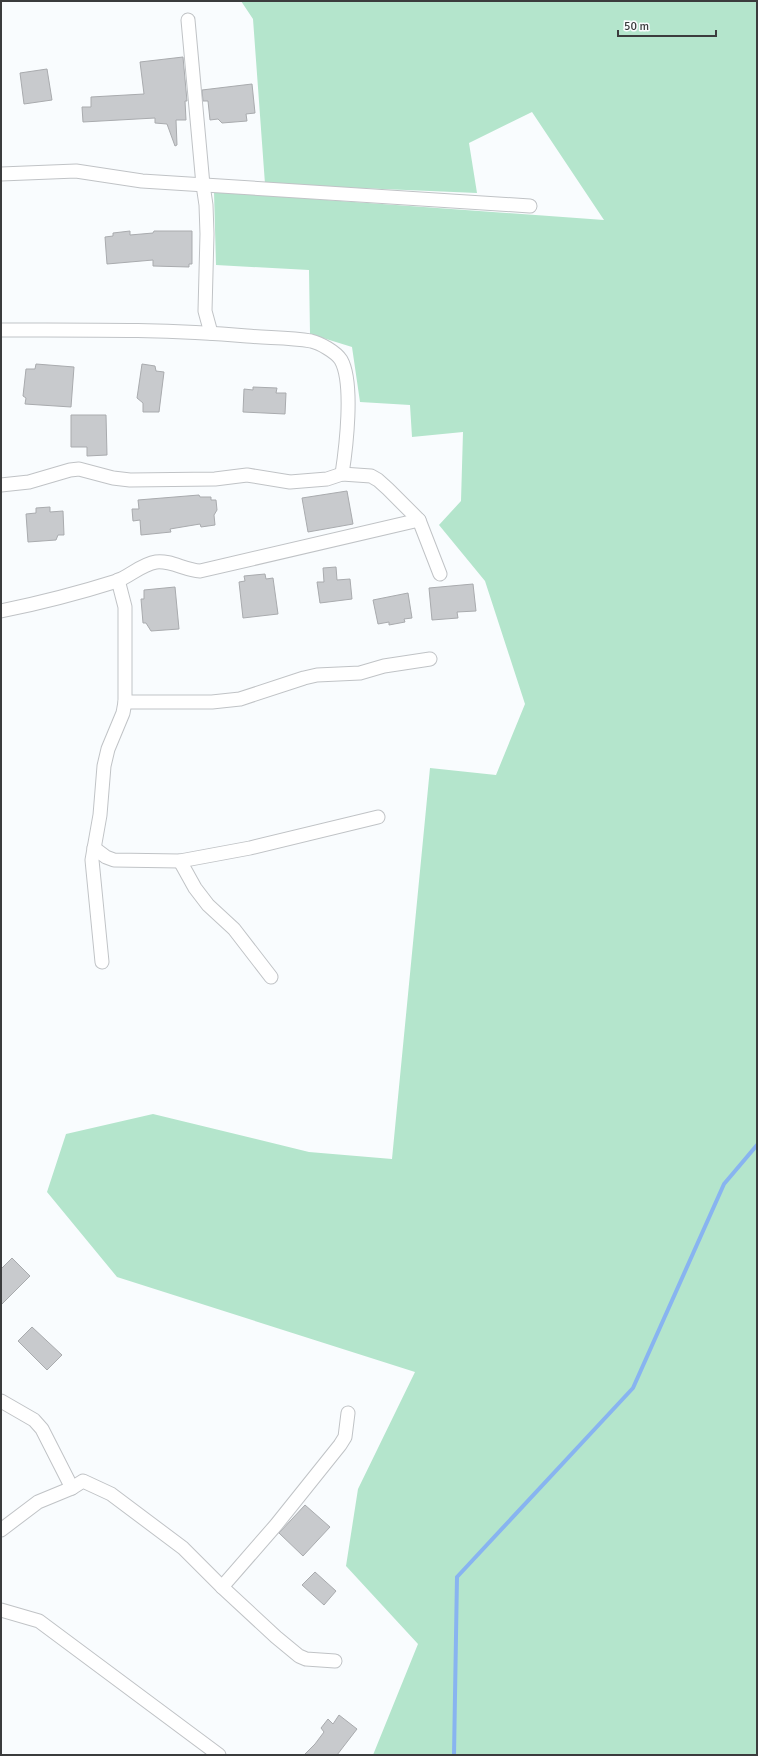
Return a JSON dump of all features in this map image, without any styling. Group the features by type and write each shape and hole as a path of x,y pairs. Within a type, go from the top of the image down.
{"street":[{"path":"188,20 206,205 207,234 205,311 211,333"},
{"path":"1,174 76,171 142,181 247,189 530,206"},
{"path":"1,330 211,333 312,341 329,350 340,359 345,370 348,390 346,446 342,474"},
{"path":"1,485 29,482 74,469 130,480 215,480 247,475 290,482 327,479 342,474 371,476 378,480 419,520 440,574"},
{"path":"1,611 36,604 118,580 155,562 164,562 192,571 200,571 419,520"},
{"path":"102,962 92,869 100,815 104,766 108,749 123,713 125,702 125,607 118,580"},
{"path":"125,702 212,702 240,699 317,675 360,673 384,666 430,659"},
{"path":"94,848 106,857 114,860 180,861 250,848 378,817"},
{"path":"180,861 195,888 208,905 234,929 271,978"},
{"path":"1,1401 34,1420 42,1429 72,1488"},
{"path":"222,1587 276,1525 340,1445 345,1437 348,1413"},
{"path":"1,1530 38,1502 72,1488 83,1481 111,1494 184,1548 222,1587 299,1656 306,1659 335,1661"},
{"path":"1,1610 39,1621 219,1755"}],"green space":[{"path":"241,1 757,1 757,1755 373,1755 418,1644 346,1566 358,1489 415,1372 117,1277 47,1192 66,1134 153,1114 309,1152 392,1159 430,768 496,775 525,704 485,581 439,525 461,501 463,432 412,437 410,405 360,402 352,347 310,334 309,270 216,265 214,192 604,220 532,112 469,143 477,193 265,184 253,19"}],"building":[{"path":"183,57 187,101 185,101 186,120 176,120 177,145 175,146 167,124 155,123 155,118 83,122 82,107 91,107 91,97 144,94 140,62"},
{"path":"47,69 52,100 24,104 20,73"},
{"path":"252,84 255,113 246,114 247,121 222,123 218,119 210,120 208,101 203,101 202,90"},
{"path":"130,231 130,235 153,233 154,231 192,231 192,264 189,264 189,267 153,266 153,260 107,264 105,237 113,236 113,233"},
{"path":"36,364 74,367 71,407 25,404 26,398 23,396 26,369 35,369"},
{"path":"142,364 155,366 156,371 164,372 159,412 143,412 143,403 137,398"},
{"path":"253,387 277,388 276,393 286,393 285,414 243,412 244,389 253,390"},
{"path":"71,415 106,415 107,455 87,456 87,447 71,447"},
{"path":"347,491 353,524 308,532 302,498"},
{"path":"199,495 200,497 211,497 211,500 216,500 217,510 214,515 215,525 201,527 200,524 170,529 171,532 141,535 140,520 133,521 132,509 139,509 138,500"},
{"path":"50,507 50,512 63,511 64,535 58,535 56,540 28,542 26,514 36,513 36,508"},
{"path":"336,567 337,580 350,579 352,599 320,603 317,582 324,582 323,568"},
{"path":"265,574 266,579 273,578 278,614 243,618 239,582 245,581 244,576"},
{"path":"473,584 476,611 457,612 458,618 432,620 429,588"},
{"path":"175,587 179,629 151,631 146,623 143,623 141,599 144,599 144,590"},
{"path":"408,593 412,618 404,619 405,622 389,625 389,622 378,624 373,600"},
{"path":"12,1258 30,1276 1,1305 1,1269"},
{"path":"32,1327 62,1355 47,1370 18,1341"},
{"path":"305,1505 330,1527 303,1556 279,1533"},
{"path":"315,1572 336,1591 324,1605 302,1585"},
{"path":"339,1715 357,1729 337,1755 304,1755 324,1732 321,1728 328,1719 333,1724"}],"waterway":[{"path":"454,1755 457,1577 633,1388 724,1184 757,1145"}]}
